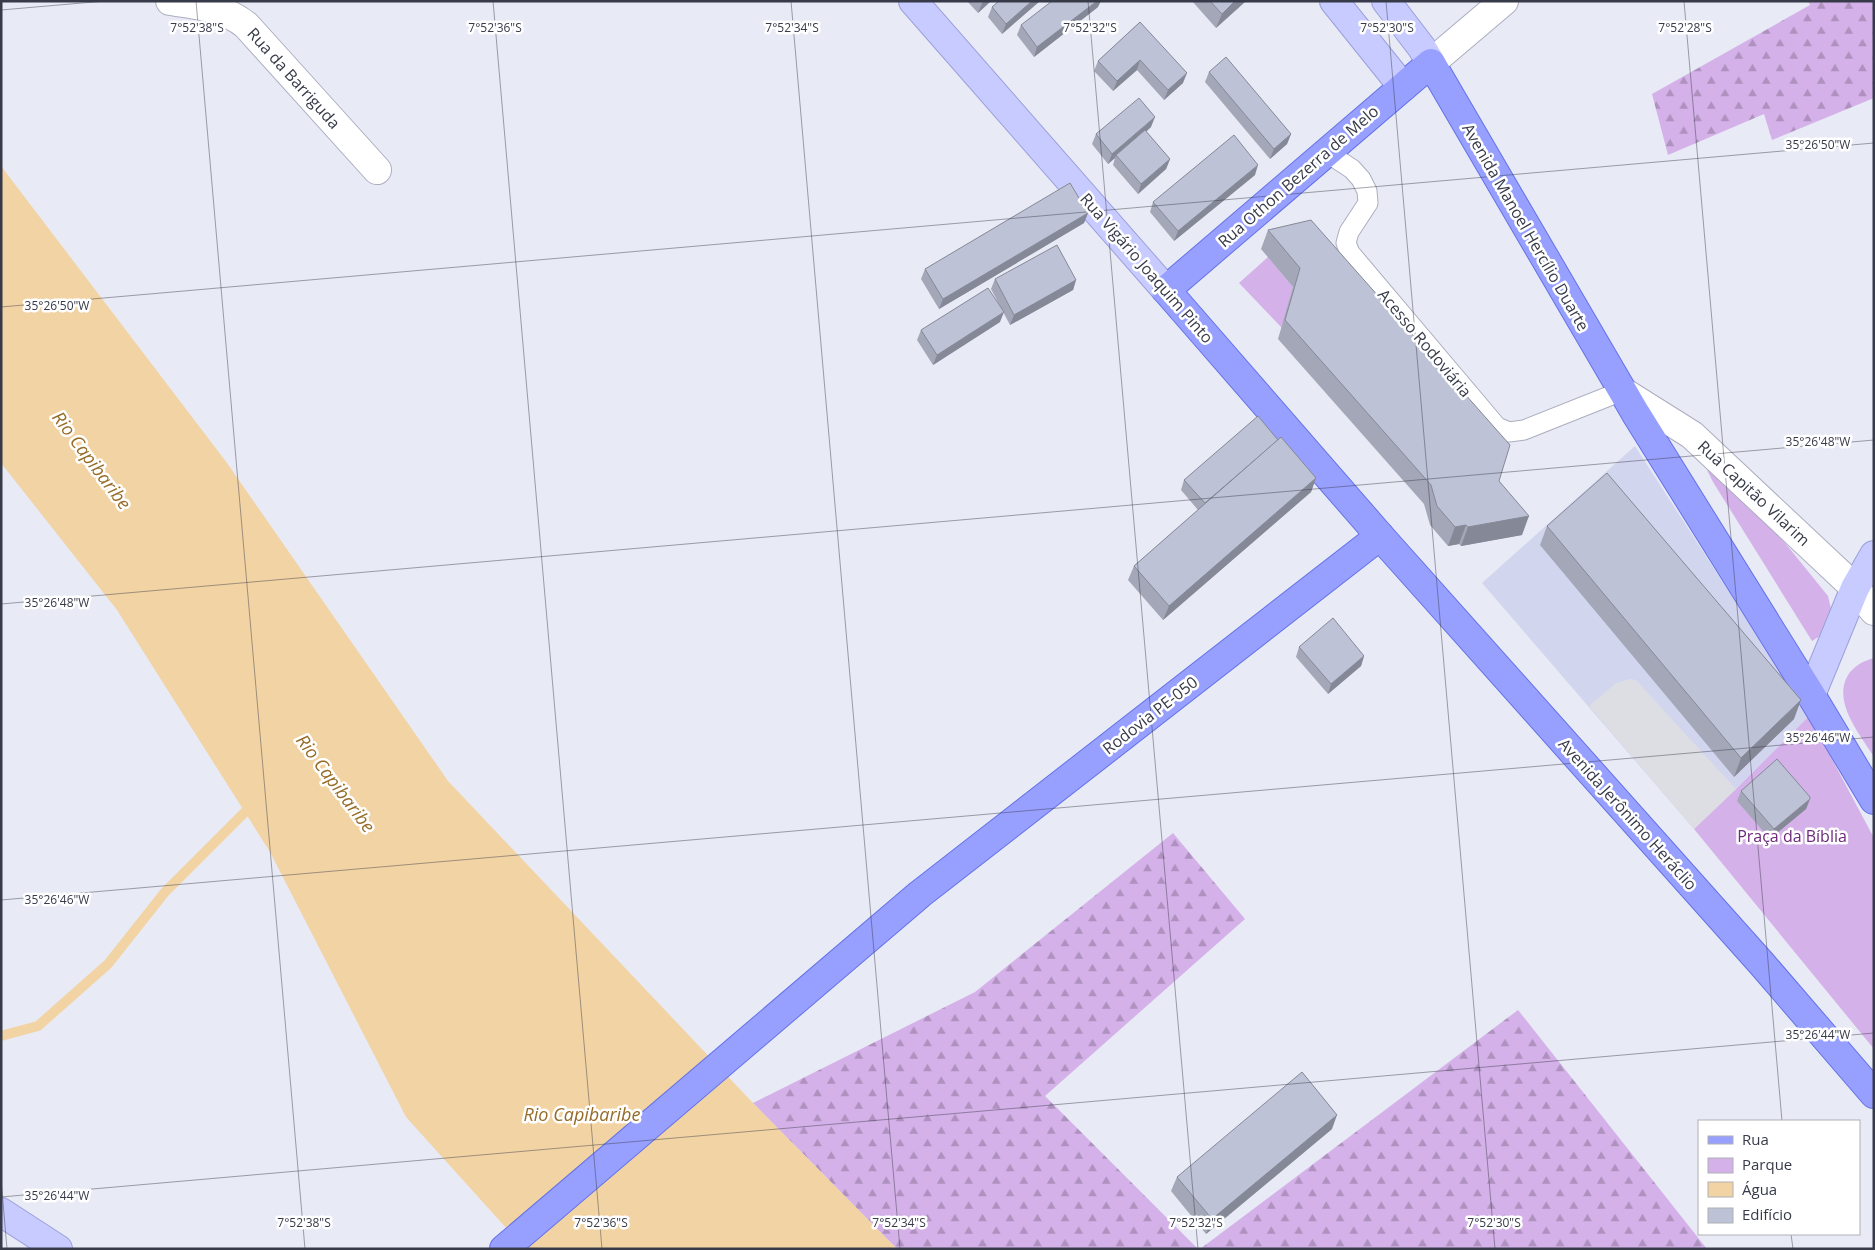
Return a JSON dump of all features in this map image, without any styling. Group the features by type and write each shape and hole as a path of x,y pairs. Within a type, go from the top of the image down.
{"main road":[{"name":"Rua Othon Bezerra de Melo","path":"1166,290 1431,63"},
{"name":"Avenida Manoel Hercílio Duarte","path":"1431,63 1622,391"},
{"name":"Rua Vigário Joaquim Pinto","path":"1166,290 1380,536"},
{"path":"1622,391 1874,800"},
{"name":"Rodovia PE-050","path":"504,1249 920,894 1380,536"},
{"name":"Avenida Jerônimo Heráclio","path":"1380,536 1755,957 1874,1094"}],"street":[{"name":"Rua da Barriguda","path":"170,1 212,7 236,17 246,25 377,170"},
{"name":"Rua Vigário Joaquim Pinto","path":"913,1 1166,290"},
{"path":"1334,1 1403,87"},
{"path":"1386,1 1422,48 1431,63 1504,1"},
{"name":"Rua Capitão Vilarim","path":"1622,391 1692,435 1855,588 1874,611"},
{"path":"1811,695 1855,588 1874,555"},
{"path":"1,1212 58,1249"}],"lane":[{"name":"Acesso Rodoviária","path":"1326,152 1352,169 1361,179 1367,191 1368,203 1352,225 1346,243 1350,253 1497,427 1509,432 1524,430 1622,391"}],"shaded area":[{"path":"1635,446 1809,716 1694,829 1482,583"},
{"path":"1630,679 1636,680 1736,789 1694,829 1589,706 1616,683"}],"green space":[{"path":"1808,1 1874,1 1874,98 1772,140 1764,114 1668,155 1652,94 1810,5"},
{"path":"1268,257 1293,287 1282,328 1239,283"},
{"path":"1707,470 1717,475 1781,538 1828,596 1833,617 1825,633 1812,641"},
{"path":"1874,658 1874,757 1855,728 1843,696 1844,685 1850,672 1859,664"},
{"name":"Praça da Bíblia","path":"1809,716 1874,838 1874,1049 1694,829"},
{"path":"1173,833 1245,919 1045,1096 1198,1249 897,1249 753,1103 975,992"},
{"path":"1518,1010 1707,1249 1200,1249"}],"water":[{"name":"Rio Capibaribe","path":"1,166 227,463 448,781 753,1103 897,1249 525,1249 406,1117 270,852 117,610 1,463"}],"building":[{"path":"999,1 1032,1 1006,24 992,7"},
{"path":"1052,1 1097,1 1037,47 1021,25"},
{"path":"1210,1 1235,1 1222,14"},
{"path":"1140,22 1187,73 1168,90 1140,60 1117,81 1098,61"},
{"path":"1226,57 1291,134 1274,149 1209,72"},
{"path":"1139,98 1155,117 1112,154 1096,134"},
{"path":"1145,130 1170,159 1141,184 1116,155"},
{"path":"1234,135 1258,165 1178,231 1153,202"},
{"path":"1070,183 1088,213 943,299 925,269"},
{"path":"1311,220 1510,445 1499,481 1529,516 1468,527 1466,525 1455,527 1437,506 1431,485 1285,320 1300,268 1268,230"},
{"path":"1057,245 1076,280 1014,315 995,279"},
{"path":"988,288 1004,312 937,355 921,330"},
{"path":"1258,416 1278,440 1205,503 1184,480"},
{"path":"1281,437 1316,478 1169,606 1134,566"},
{"path":"1607,473 1801,700 1741,758 1547,526"},
{"path":"1333,618 1364,656 1331,684 1299,647"},
{"path":"1777,759 1810,799 1774,829 1741,791"},
{"path":"1302,1072 1337,1115 1212,1219 1177,1177"}],"waterway":[{"path":"1,1036 38,1026 108,964 165,892 254,803"}]}
